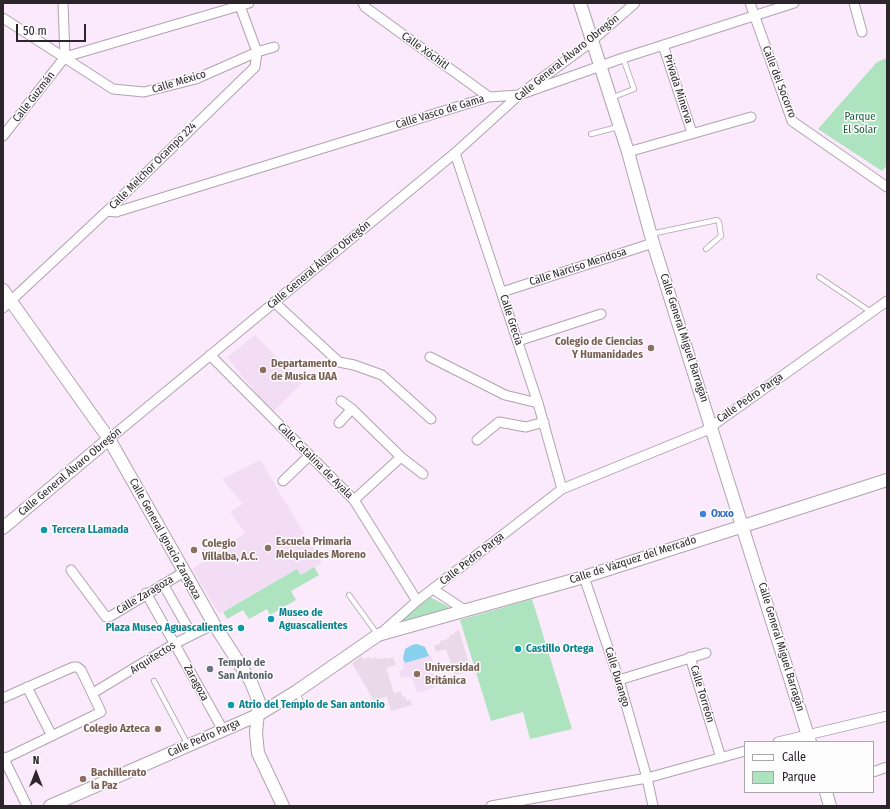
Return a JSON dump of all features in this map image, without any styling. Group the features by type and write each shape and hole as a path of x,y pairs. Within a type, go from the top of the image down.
{"street":[{"path":"63,3 65,57 244,4 257,52"},
{"name":"Calle Xóchitl","path":"363,3 365,7 489,97"},
{"name":"Calle General Miguel Barragán","path":"580,3 628,152 652,238 743,525 808,738"},
{"name":"Calle General Álvaro Obregón","path":"3,528 455,153 519,95 592,40 635,3"},
{"name":"Calle del Socorro","path":"750,3 792,121 887,187"},
{"name":"Calle Vasco de Gama","path":"107,211 116,212 489,97 519,95 623,58 794,3"},
{"path":"854,3 862,32"},
{"name":"Calle México","path":"3,18 113,89 144,92 196,79 257,52 274,47"},
{"name":"Privada Minerva","path":"663,45 692,134"},
{"name":"Calle Melchor Ocampo 224","path":"7,304 107,211 255,67 257,52"},
{"name":"Calle Guzmán","path":"3,136 65,57"},
{"name":"Privada Minerva","path":"628,152 751,116"},
{"name":"Calle Grecia","path":"455,153 538,403 562,489"},
{"name":"Calle Narciso Mendosa","path":"502,292 652,238"},
{"name":"Calle General Ignacio Zaragoza","path":"3,290 7,304 109,439 214,624 251,682 259,702 256,733 258,753 283,806"},
{"name":"Calle Pedro Parga","path":"50,806 258,715 297,691 378,635 417,601 562,489 705,431 887,301"},
{"path":"274,302 338,362 354,365 382,375 431,419"},
{"path":"518,341 601,314"},
{"name":"Calle Catalina de Ayala","path":"210,355 354,500 417,601"},
{"path":"430,357 505,396 538,403"},
{"path":"340,401 352,409 401,457 423,474"},
{"path":"339,423 352,409"},
{"path":"477,440 499,422 526,427 544,422"},
{"path":"282,481 309,456"},
{"path":"354,500 401,457"},
{"name":"Calle de Vázquez del Mercado","path":"378,635 584,577 887,480"},
{"name":"Calle Zaragoza","path":"71,570 106,617 111,616 146,593 184,572"},
{"name":"Calle Durango","path":"584,577 619,680 654,806"},
{"path":"163,584 192,635"},
{"path":"433,589 466,611"},
{"name":"Zaragoza","path":"146,593 223,730"},
{"name":"Arquitectos","path":"93,693 174,644 214,624"},
{"path":"690,657 706,653"},
{"name":"Calle Torreón","path":"619,680 690,657 721,758"},
{"path":"3,698 72,667 77,667 81,670 101,712 3,758 27,806"},
{"path":"27,687 52,736"},
{"path":"786,741 808,738 887,716"},
{"path":"492,806 647,778 744,751"},
{"path":"874,772 887,767"},
{"path":"826,793 830,806"}],"lane":[{"path":"610,98 634,89 623,58"},
{"path":"591,134 619,126"},
{"path":"652,238 716,220 719,222 721,236 706,249"},
{"path":"818,277 871,312"},
{"path":"349,595 378,635"},
{"path":"154,681 188,745"},
{"path":"297,691 303,706"}],"shaded area":[{"name":"Departamento de Musica UAA","path":"255,335 302,383 272,413 227,357"},
{"name":"Escuela Primaria Melquiades Moreno","path":"260,460 322,563 301,575 297,569 219,614 192,569 245,533 230,512 243,504 222,479"},
{"path":"459,630 471,671 455,675 446,649 436,652 434,646 440,644 440,641 445,640 450,637 450,635 455,634 454,632"},
{"name":"Universidad Británica","path":"431,655 435,669 432,670 435,681 433,682 434,688 417,693 412,677 401,678 399,671 404,669 402,664"},
{"path":"362,656 364,660 369,657 371,659 376,657 377,659 388,659 393,657 396,665 386,668 394,693 401,692 402,697 405,696 407,701 410,700 412,705 391,711 387,696 374,701 352,663"}],"green space":[{"name":"Parque El Solar","path":"887,58 887,165 882,171 818,129 877,62"},
{"path":"314,567 319,575 291,591 296,600 270,615 267,609 249,619 243,610 227,619 223,612 297,569 301,575"},
{"path":"430,597 451,608 392,624"},
{"path":"532,599 572,729 530,739 523,712 491,721 460,620"}],"water":[{"path":"417,644 425,647 429,656 405,663 403,659 405,649"}],"place":[{"name":"Colegio de Ciencias Y Humanidades","path":"651,348"},
{"name":"Departamento de Musica UAA","path":"263,370"},
{"name":"Oxxo","path":"703,514"},
{"name":"Tercera LLamada","path":"44,530"},
{"name":"Escuela Primaria Melquiades Moreno","path":"268,548"},
{"name":"Colegio Villalba, A.C.","path":"194,550"},
{"name":"Museo de Aguascalientes","path":"271,619"},
{"name":"Plaza Museo Aguascalientes","path":"241,628"},
{"name":"Castillo Ortega","path":"518,649"},
{"name":"Templo de San Antonio","path":"210,669"},
{"name":"Universidad Británica","path":"417,674"},
{"name":"Atrio del Templo de San antonio","path":"231,705"},
{"name":"Colegio Azteca","path":"158,729"},
{"name":"Bachillerato la Paz","path":"83,779"}]}
